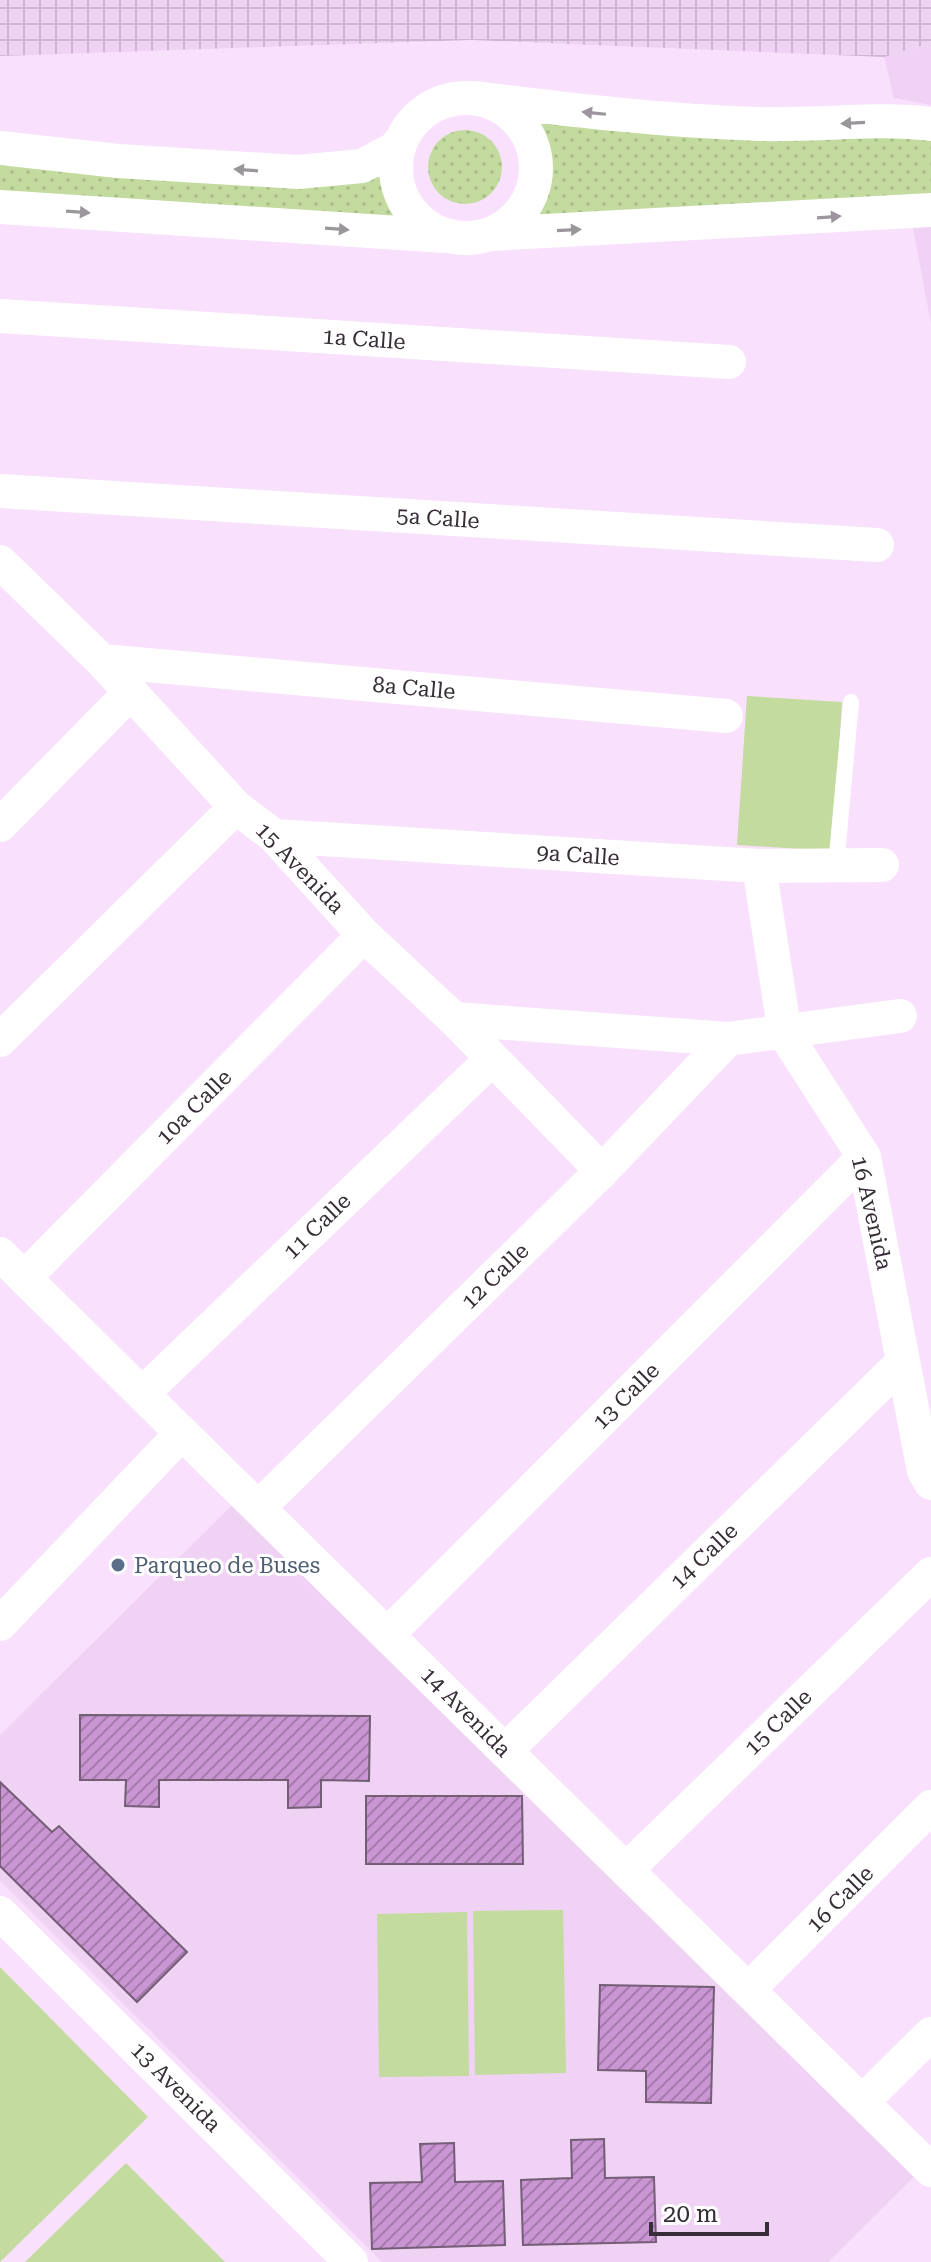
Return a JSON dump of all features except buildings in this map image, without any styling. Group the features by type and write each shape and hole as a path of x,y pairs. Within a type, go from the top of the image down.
{"street":[{"path":"0,148 118,161 312,172 362,166 394,149 412,122 430,107 452,99 475,98 615,115 760,124 892,121 931,124"},
{"path":"475,98 498,105 517,119 530,137 536,160 535,183 527,204 512,222 491,234"},
{"path":"400,142 395,165 398,188 407,209 424,225 445,236"},
{"path":"0,207 469,239 491,234 929,210"},
{"name":"1a Calle","path":"0,316 729,362"},
{"name":"5a Calle","path":"0,491 877,545"},
{"name":"15 Avenida","path":"3,572 102,661 236,807 274,836 364,935 454,1019 602,1171"},
{"name":"8a Calle","path":"102,661 726,716"},
{"path":"0,825 130,693"},
{"path":"0,1040 236,807"},
{"name":"9a Calle","path":"274,836 759,866 882,865"},
{"name":"16 Avenida","path":"759,866 785,1034 864,1157 924,1471 931,1483"},
{"name":"10a Calle","path":"24,1278 364,935"},
{"path":"454,1019 728,1039 785,1034 900,1016"},
{"name":"12 Calle","path":"258,1508 602,1171 728,1039"},
{"name":"11 Calle","path":"142,1394 492,1059"},
{"name":"13 Calle","path":"387,1635 864,1157"},
{"name":"14 Avenida","path":"0,1254 931,2170"},
{"name":"14 Calle","path":"505,1751 903,1362"},
{"path":"0,1624 182,1433"},
{"name":"15 Calle","path":"626,1870 931,1574"},
{"name":"16 Calle","path":"748,1990 931,1807"},
{"name":"13 Avenida","path":"0,1913 351,2262"},
{"path":"862,2102 931,2034"}],"lane":[{"path":"836,866 851,702"}],"shaded area":[{"path":"0,0 931,0 931,43 884,57 471,40 0,56"},
{"path":"931,43 931,105 894,98 884,57"},
{"path":"931,222 931,324 912,223"},
{"path":"241,1496 919,2172 828,2262 382,2262 0,1881 0,1735"}],"green space":[{"path":"517,119 931,124 931,210 469,239 0,207 0,148 395,165 408,206 432,229 461,238 491,232 516,216 532,190 534,157"},
{"path":"465,130 486,136 496,146 502,167 496,188 486,198 465,204 444,198 434,188 428,167 434,146 444,136"},
{"path":"747,696 842,702 833,851 737,845"},
{"path":"563,1910 566,2073 475,2075 473,1911"},
{"path":"467,1912 469,2076 379,2077 377,1914"},
{"path":"0,1967 148,2117 0,2262"},
{"path":"126,2163 225,2262 25,2262"}],"place":[{"name":"Parqueo de Buses","path":"118,1565"}]}
